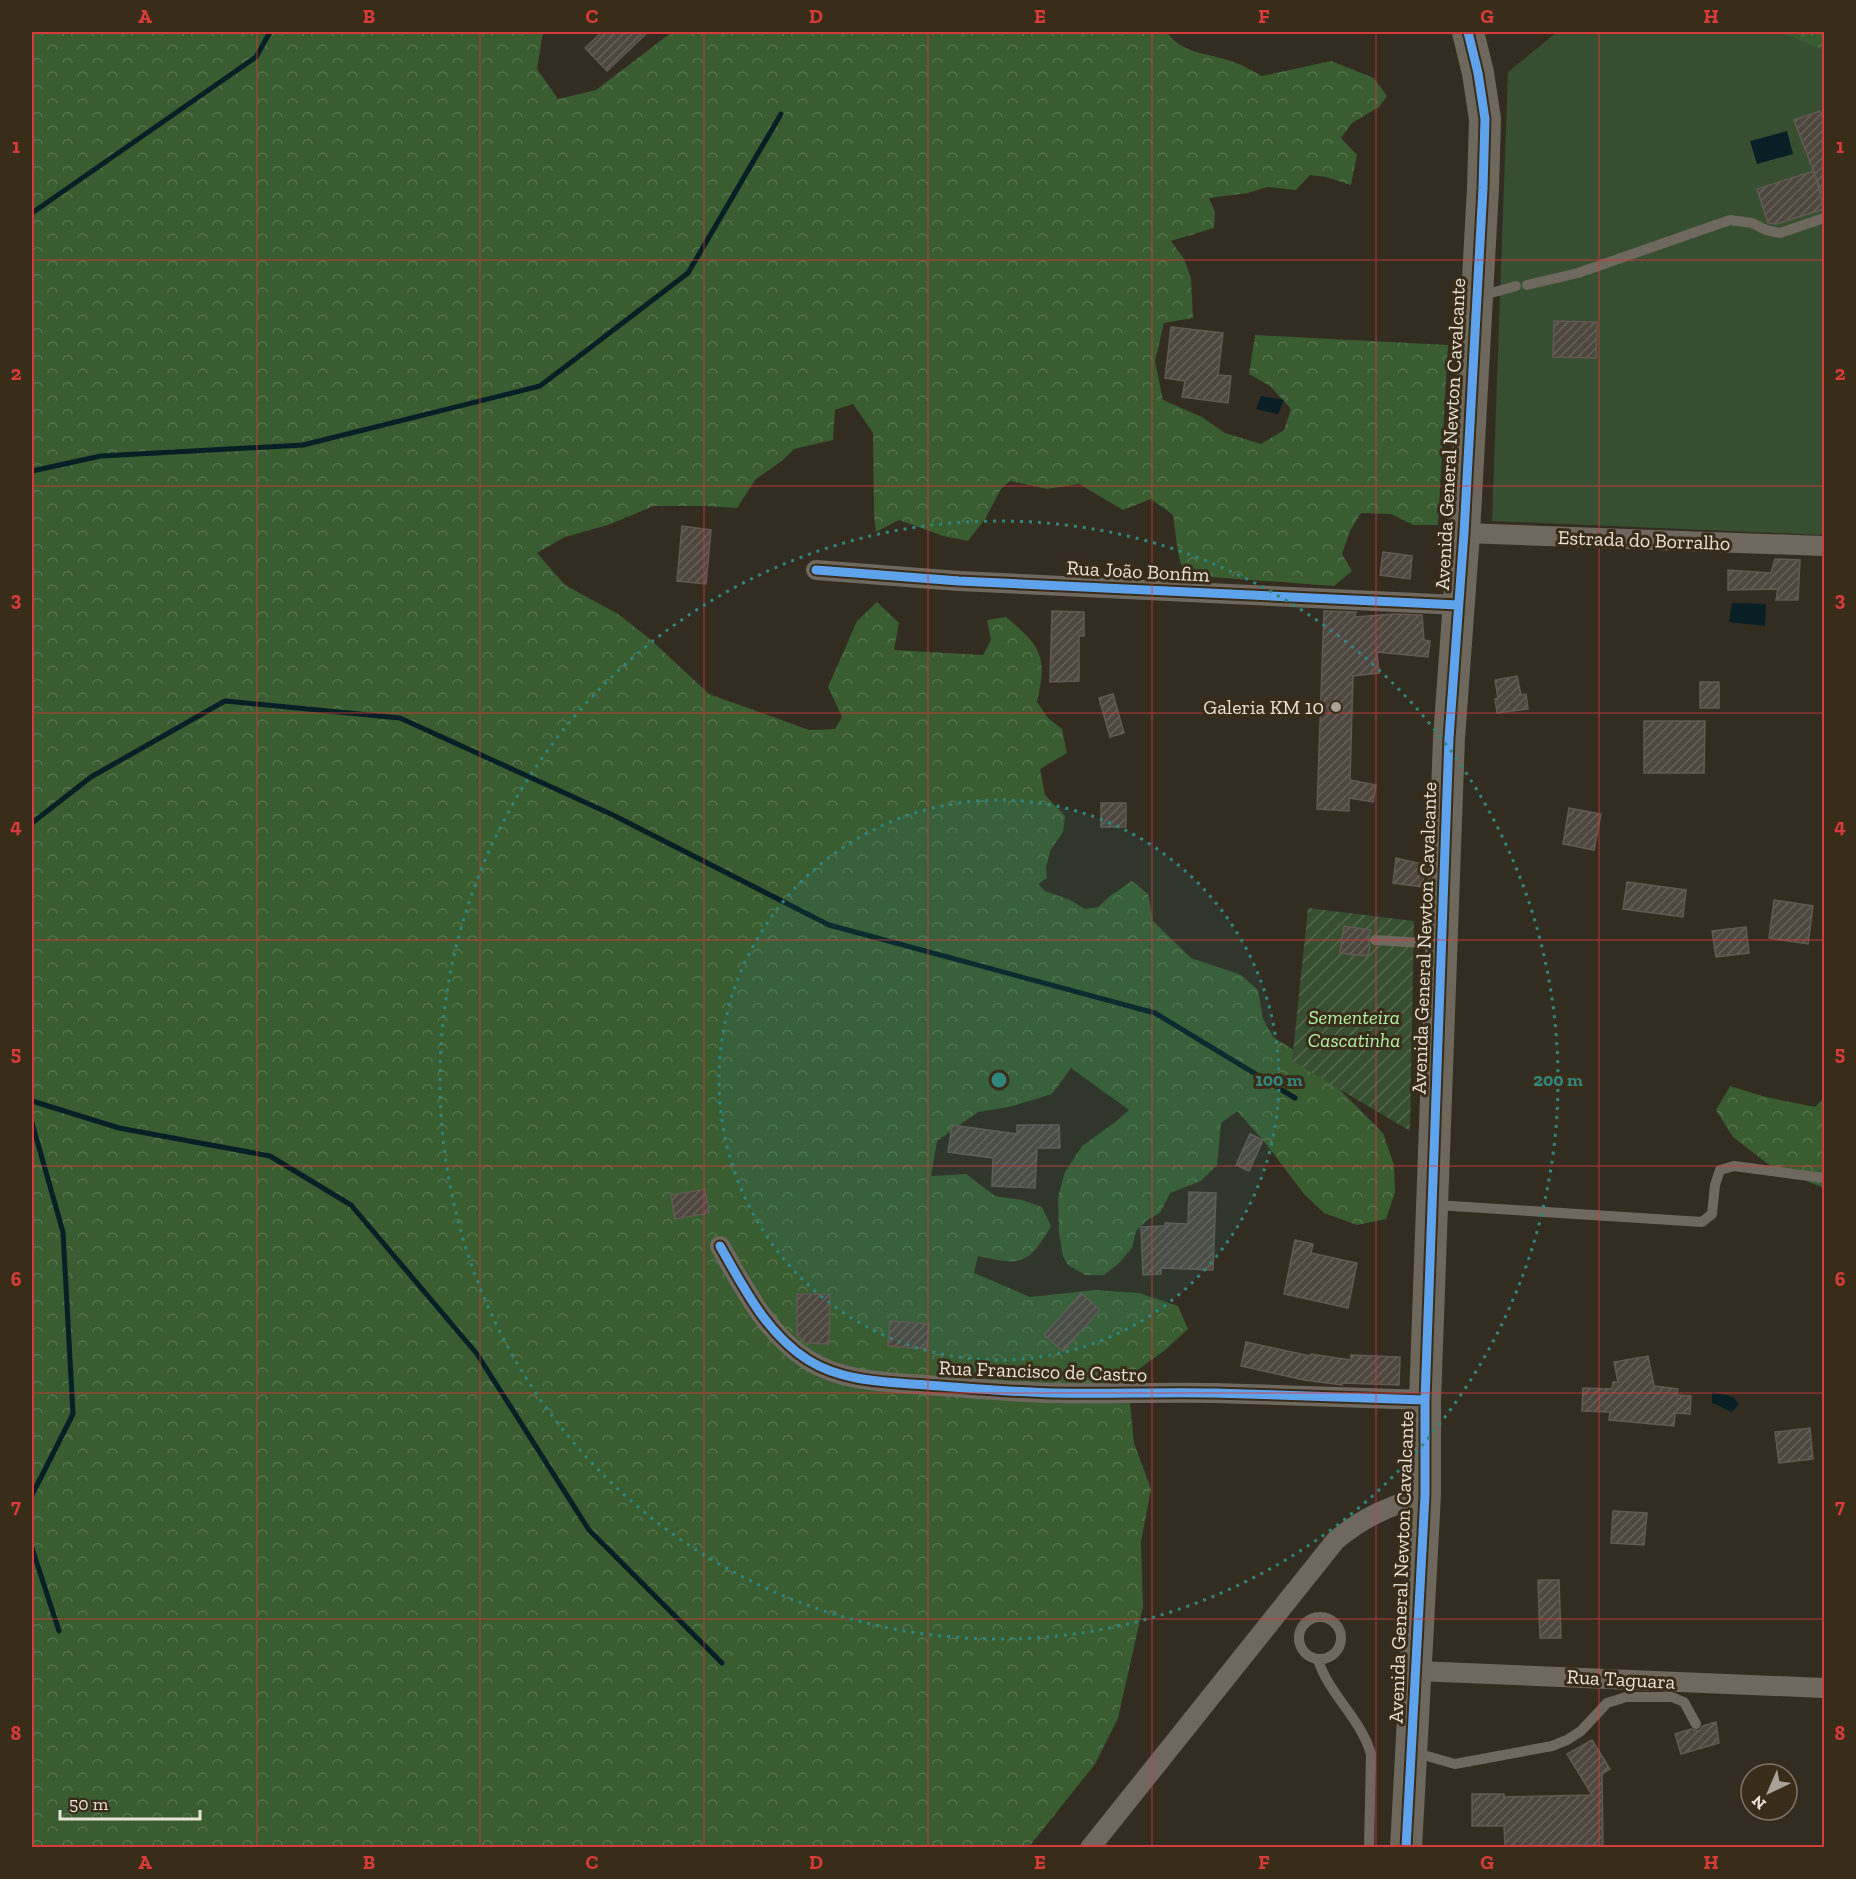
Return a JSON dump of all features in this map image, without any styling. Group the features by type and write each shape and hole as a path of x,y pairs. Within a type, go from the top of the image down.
{"main road":[{"name":"Avenida General Newton Cavalcante","path":"1406,1848 1425,1496 1425,1400 1449,738 1464,532 1485,119 1478,73 1468,32"}],"street":[{"name":"Estrada do Borralho","path":"1464,532 1824,546"},
{"name":"Rua João Bonfim","path":"816,570 959,581 1458,605"},
{"name":"Rua Francisco de Castro","path":"720,1246 750,1298 784,1341 808,1360 845,1376 882,1381 1040,1392 1216,1393 1425,1400"},
{"path":"1090,1848 1336,1540 1372,1514 1425,1496"},
{"name":"Rua Taguara","path":"1417,1671 1824,1688"}],"lane":[{"path":"1477,297 1578,273 1730,220 1752,223 1766,230 1780,233 1824,218"},
{"path":"1375,940 1442,944"},
{"path":"1432,1205 1702,1222 1712,1214 1715,1185 1720,1170 1734,1166 1824,1178"},
{"path":"1318,1660 1332,1656 1341,1644 1339,1629 1329,1618 1321,1616 1307,1620 1299,1632 1298,1640 1304,1653 1318,1660 1323,1677 1356,1720 1366,1739 1371,1754 1369,1848"},
{"path":"1412,1752 1455,1764 1552,1746 1568,1740 1581,1731 1607,1703 1626,1697 1672,1697 1684,1702 1696,1724"}],"green space":[{"path":"32,32 543,32 537,69 558,99 596,90 672,32 1167,32 1180,45 1236,63 1262,76 1331,61 1374,78 1387,96 1379,107 1352,123 1341,138 1357,155 1351,185 1326,177 1310,175 1296,190 1267,187 1248,193 1209,198 1215,212 1214,228 1171,241 1184,259 1191,278 1193,318 1164,323 1155,361 1163,400 1202,417 1225,433 1261,444 1284,430 1291,409 1270,386 1249,374 1255,335 1448,345 1438,525 1413,525 1391,514 1361,513 1350,531 1342,554 1352,571 1334,586 1184,575 1178,553 1173,515 1151,499 1123,510 1079,484 1047,489 1010,481 1001,489 985,519 968,541 943,536 899,520 876,532 873,433 853,404 835,410 833,440 794,449 755,480 737,508 654,506 608,525 565,537 537,553 565,585 618,614 650,639 709,694 809,730 835,729 842,717 828,687 857,621 877,602 899,623 894,650 983,655 991,640 987,620 1006,617 1027,636 1039,653 1042,673 1037,702 1048,718 1062,729 1067,753 1040,769 1045,795 1065,816 1063,832 1051,849 1046,867 1047,878 1038,884 1045,891 1070,900 1085,909 1098,907 1132,881 1148,894 1153,921 1191,958 1241,975 1258,990 1263,1019 1273,1037 1310,1060 1383,1133 1394,1165 1395,1192 1386,1219 1357,1225 1324,1213 1304,1194 1263,1140 1237,1111 1221,1123 1217,1165 1201,1181 1170,1193 1160,1213 1147,1220 1136,1231 1132,1248 1104,1275 1085,1275 1067,1264 1063,1256 1059,1233 1058,1197 1065,1172 1082,1146 1129,1110 1071,1068 1052,1094 1009,1107 978,1112 937,1141 931,1176 966,1174 995,1196 1022,1200 1042,1207 1051,1226 1036,1249 1029,1255 1014,1261 978,1256 974,1273 1030,1297 1095,1290 1139,1293 1178,1306 1188,1329 1164,1351 1125,1379 1134,1443 1151,1489 1141,1542 1143,1607 1118,1718 1095,1764 1029,1847 32,1848"},
{"path":"1557,32 1824,32 1824,535 1492,521 1508,72"},
{"path":"1780,32 1824,32 1824,50"},
{"name":"Sementeira Cascatinha","path":"1308,908 1414,921 1410,1131 1292,1061"},
{"path":"1730,1086 1766,1097 1815,1107 1824,1098 1824,1188 1773,1168 1733,1137 1716,1110"}],"water":[{"path":"1787,131 1793,154 1757,164 1750,141"},
{"path":"1261,396 1284,400 1278,414 1256,409"},
{"path":"1732,603 1766,604 1765,626 1729,622"},
{"path":"1712,1392 1733,1397 1739,1404 1732,1412 1727,1410 1712,1403"}],"building":[{"path":"602,32 648,32 607,71 585,48"},
{"path":"1820,111 1824,121 1823,196 1794,120"},
{"path":"1814,171 1824,209 1776,224 1768,223 1757,189"},
{"path":"1554,321 1597,322 1596,358 1553,357"},
{"path":"1171,327 1223,333 1218,375 1231,376 1228,403 1182,397 1185,381 1165,378"},
{"path":"682,526 711,530 706,584 677,581"},
{"path":"1383,552 1412,556 1410,579 1380,575"},
{"path":"1775,559 1800,560 1798,600 1776,600 1778,589 1728,590 1728,570 1771,573"},
{"path":"1052,611 1084,612 1084,636 1079,636 1079,681 1050,682"},
{"name":"Galeria KM 10","path":"1324,611 1356,612 1355,617 1394,614 1422,615 1424,640 1430,641 1428,657 1377,652 1379,673 1353,676 1350,780 1376,785 1373,802 1349,798 1349,811 1317,809"},
{"path":"1517,676 1521,695 1526,694 1528,709 1497,713 1495,699 1498,698 1495,680"},
{"path":"1700,682 1719,682 1719,708 1700,708"},
{"path":"1113,694 1124,733 1110,737 1099,698"},
{"path":"1644,721 1705,721 1704,773 1644,773"},
{"path":"1101,803 1126,803 1126,827 1101,827"},
{"path":"1569,808 1601,814 1594,850 1563,844"},
{"path":"1396,858 1426,865 1422,887 1393,883"},
{"path":"1627,882 1686,890 1683,917 1623,909"},
{"path":"1774,900 1813,906 1808,944 1769,938"},
{"path":"1344,926 1371,930 1368,939 1370,945 1368,956 1340,953"},
{"path":"1746,927 1749,953 1716,957 1712,931"},
{"path":"952,1125 1017,1134 1017,1125 1059,1125 1060,1148 1037,1148 1035,1188 992,1186 993,1158 948,1152"},
{"path":"1250,1134 1263,1140 1249,1171 1236,1165"},
{"path":"705,1189 709,1213 675,1219 671,1195"},
{"path":"1189,1192 1216,1193 1213,1270 1161,1268 1161,1274 1143,1275 1141,1227 1165,1226 1165,1223 1188,1224"},
{"path":"1295,1240 1313,1244 1311,1253 1357,1263 1348,1308 1284,1294"},
{"path":"1081,1293 1100,1310 1063,1351 1044,1335"},
{"path":"797,1294 830,1294 829,1344 806,1343 797,1336"},
{"path":"890,1321 929,1324 927,1349 888,1346"},
{"path":"1246,1342 1310,1356 1311,1354 1351,1360 1351,1355 1400,1357 1399,1385 1342,1383 1342,1385 1304,1380 1241,1366"},
{"path":"1648,1356 1654,1386 1678,1389 1677,1395 1691,1396 1690,1414 1675,1413 1674,1426 1609,1420 1610,1412 1582,1411 1583,1388 1612,1389 1613,1382 1618,1382 1614,1362"},
{"path":"1810,1428 1813,1459 1779,1463 1775,1432"},
{"path":"1613,1511 1647,1513 1644,1545 1611,1543"},
{"path":"1538,1580 1559,1580 1561,1638 1540,1638"},
{"path":"1716,1722 1719,1743 1681,1754 1675,1734 1691,1729 1699,1731 1703,1726"},
{"path":"1592,1740 1610,1769 1602,1774 1603,1845 1505,1846 1504,1826 1472,1826 1472,1794 1504,1794 1504,1797 1592,1795 1567,1754"}],"waterway":[{"path":"32,213 256,57 270,32"},
{"path":"32,471 101,456 303,445 540,386 688,273 781,114"},
{"path":"32,823 91,777 225,701 400,718 613,815 829,925 1155,1013 1295,1098"},
{"path":"32,1101 119,1128 270,1156 351,1205 477,1354 589,1530 722,1663"},
{"path":"32,1123 63,1232 73,1414 32,1495"},
{"path":"32,1548 59,1631"}],"cycle path":[{"path":"1406,1848 1425,1495 1425,1400 1449,738 1464,533 1483,188 1485,119 1478,73 1468,32"},
{"path":"816,570 959,581 1458,605"},
{"path":"720,1246 757,1309 780,1337 808,1360 850,1377 896,1383 1037,1392 1216,1393 1425,1400"}],"place":[{"name":"Galeria KM 10","path":"1336,707"}]}
